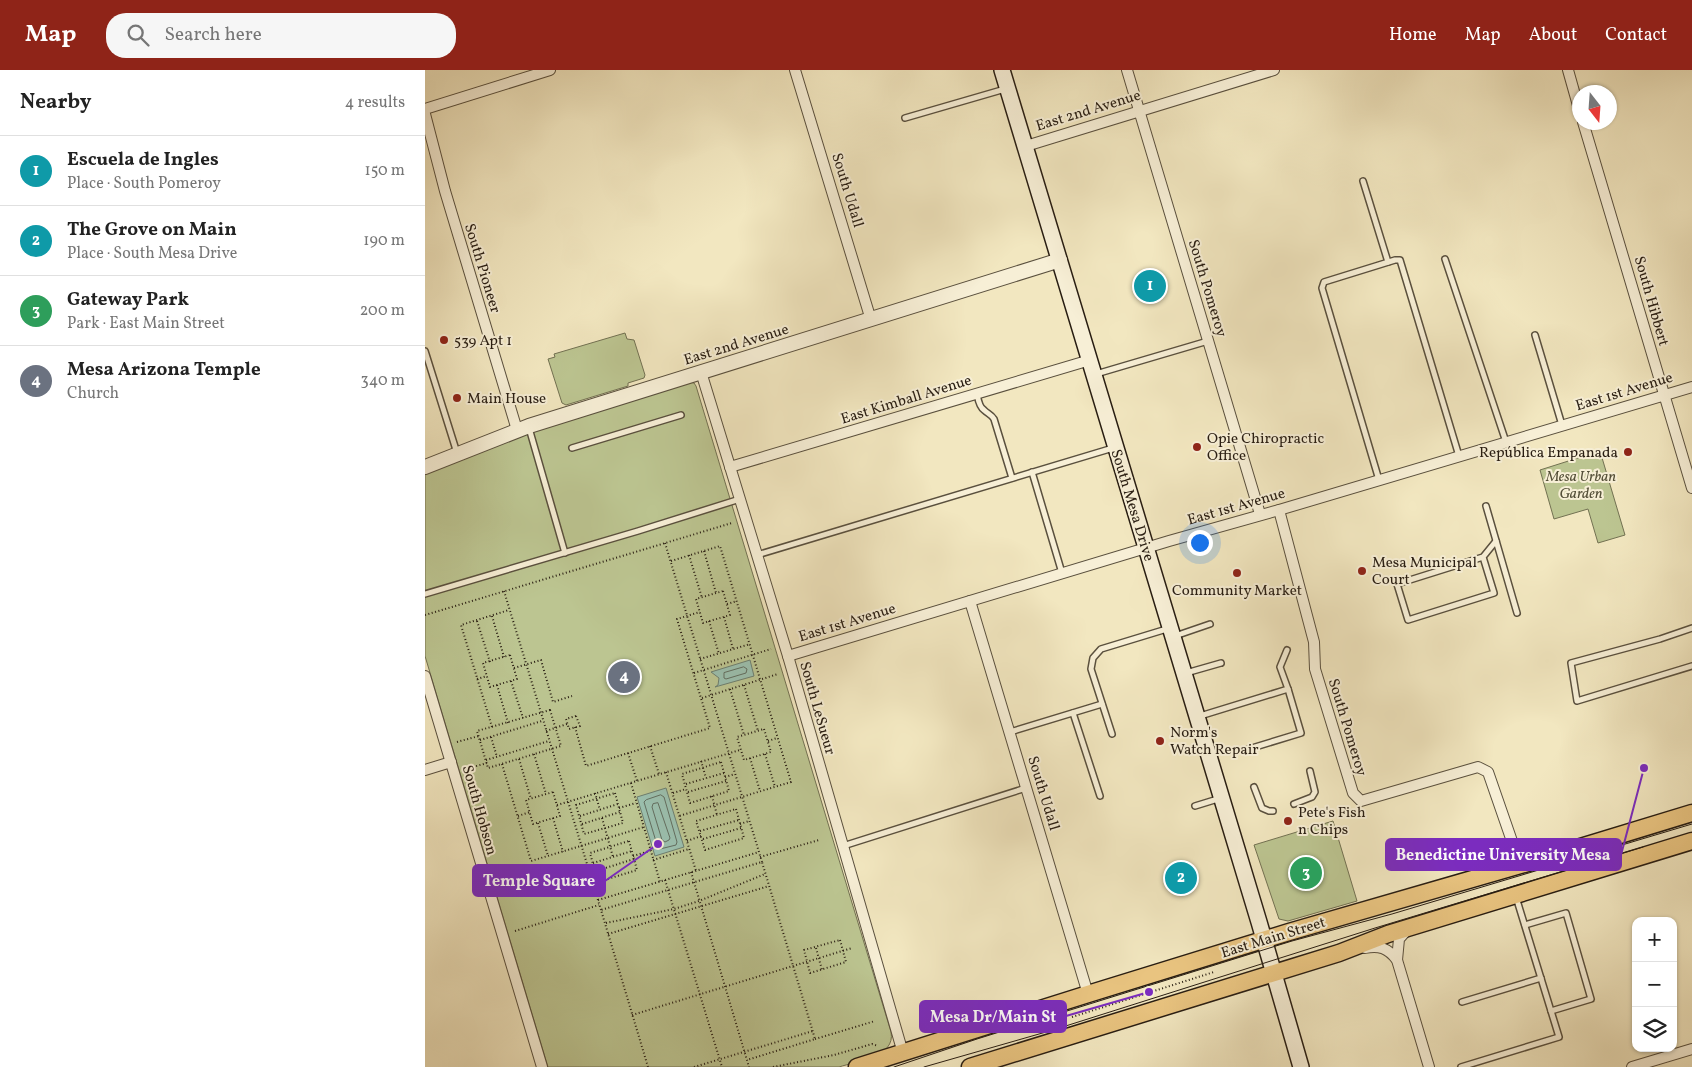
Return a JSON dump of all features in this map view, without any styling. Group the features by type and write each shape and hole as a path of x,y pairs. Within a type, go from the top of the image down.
{"main road":[{"name":"South Mesa Drive","path":"1002,70 1301,1067"},
{"name":"East Main Street","path":"857,1067 1264,940 1692,813"},
{"path":"969,1067 1078,1035 1339,953 1388,934 1692,841"}],"street":[{"path":"425,108 550,70"},
{"name":"South Udall","path":"795,70 871,320"},
{"name":"South Pomeroy","path":"1127,70 1260,514"},
{"name":"East 2nd Avenue","path":"1025,146 1274,70"},
{"path":"1568,70 1572,85"},
{"name":"South Pioneer","path":"425,114 445,191 523,428"},
{"name":"South Hibbert","path":"1585,130 1692,488"},
{"name":"East 2nd Avenue","path":"425,467 523,428 1060,260"},
{"name":"East Kimball Avenue","path":"730,467 977,394 1092,367"},
{"name":"South LeSueur","path":"701,372 788,656 903,1052"},
{"name":"East 1st Avenue","path":"788,656 1692,387"},
{"name":"South Pomeroy","path":"1279,510 1314,642 1315,669 1353,793 1361,801 1478,767 1489,772 1514,847"},
{"name":"South Udall","path":"970,601 1088,994"},
{"name":"South Hobson","path":"425,676 542,1067"},
{"path":"425,770 451,762"},
{"path":"1514,847 1524,857 1538,860"},
{"path":"1498,872 1510,862 1514,847"},
{"path":"1411,927 1399,939 1397,960 1429,1067"},
{"path":"1339,953 1375,946 1388,950 1397,960"},
{"path":"1632,1067 1692,1049"}],"lane":[{"path":"905,118 1008,88"},
{"path":"1363,181 1388,262"},
{"path":"1445,259 1506,442"},
{"path":"1379,480 1322,288 1324,282 1388,262 1400,260 1459,456"},
{"path":"1535,336 1563,425"},
{"path":"1092,367 1208,341"},
{"path":"425,351 457,454"},
{"path":"977,394 981,406 994,419 1012,478"},
{"path":"572,448 681,415"},
{"path":"523,428 565,552"},
{"path":"757,555 1116,447"},
{"path":"1032,472 1062,573"},
{"path":"425,594 740,499"},
{"path":"1485,506 1517,613"},
{"path":"1483,557 1494,594 1408,620 1397,584 1483,557 1496,542"},
{"path":"1112,734 1091,669 1093,658 1101,649 1210,624"},
{"path":"1692,628 1660,639 1571,663 1577,701 1692,666"},
{"path":"1242,751 1301,734 1280,667 1287,650"},
{"path":"1184,674 1221,662"},
{"path":"1197,717 1288,689"},
{"path":"1010,732 1102,704"},
{"path":"1073,713 1100,796"},
{"path":"1294,804 1312,797 1315,792 1310,771"},
{"path":"1254,787 1262,808 1273,811"},
{"path":"843,846 1027,788"},
{"path":"1195,806 1221,797"},
{"path":"1461,1067 1559,1037 1516,895"},
{"path":"1525,925 1566,913 1591,999 1551,1011"},
{"path":"1462,1002 1541,978"}],"path":[{"path":"425,615 732,523"},
{"path":"665,543 815,1039"},
{"path":"671,561 720,546 791,782 679,816"},
{"path":"704,551 716,593"},
{"path":"689,555 702,598"},
{"path":"504,591 648,1067"},
{"path":"723,591 730,615 703,623 696,599 702,598 723,591"},
{"path":"727,604 737,601"},
{"path":"492,727 461,625 510,610"},
{"path":"575,727 586,766 710,728 677,619 700,612"},
{"path":"492,615 504,657"},
{"path":"724,617 733,650"},
{"path":"477,620 489,662"},
{"path":"709,621 719,654"},
{"path":"700,659 750,644"},
{"path":"694,673 771,650"},
{"path":"510,655 517,679 490,687 483,663 489,662 510,655"},
{"path":"514,668 541,660 553,702 572,696"},
{"path":"701,698 778,674"},
{"path":"477,679 487,676"},
{"path":"511,681 523,718"},
{"path":"744,684 758,731"},
{"path":"497,685 508,723"},
{"path":"730,689 744,735"},
{"path":"550,710 561,746 488,768 477,732 523,718 550,710"},
{"path":"577,716 579,726 569,729 567,724 566,719 577,716"},
{"path":"480,740 543,721"},
{"path":"546,731 567,724"},
{"path":"764,729 771,752 744,760 737,737 744,735 764,729"},
{"path":"457,742 479,736"},
{"path":"491,737 497,757"},
{"path":"767,741 778,738"},
{"path":"466,769 549,741"},
{"path":"651,746 659,774"},
{"path":"557,805 741,750"},
{"path":"628,753 637,781"},
{"path":"534,754 546,794"},
{"path":"765,754 775,787"},
{"path":"750,758 760,791"},
{"path":"519,759 531,799"},
{"path":"701,762 706,778"},
{"path":"721,762 729,791 690,803 682,774 703,767 721,762"},
{"path":"503,764 531,862 644,827"},
{"path":"666,772 696,871"},
{"path":"685,784 724,773"},
{"path":"687,792 726,779 735,774"},
{"path":"631,783 660,882"},
{"path":"673,793 686,789"},
{"path":"553,792 560,816 533,824 526,800 531,799 553,792"},
{"path":"595,793 600,810"},
{"path":"615,793 623,822 584,834 576,805 596,799 615,793"},
{"path":"712,796 717,815"},
{"path":"619,808 637,803"},
{"path":"574,821 618,804"},
{"path":"735,809 744,838 705,850 696,821 717,815 735,809"},
{"path":"518,816 530,812"},
{"path":"581,824 620,812"},
{"path":"553,818 563,852"},
{"path":"602,818 613,857"},
{"path":"699,831 739,820"},
{"path":"740,824 749,821"},
{"path":"538,822 548,856"},
{"path":"687,840 741,828"},
{"path":"760,857 819,840"},
{"path":"629,841 637,870 598,882 590,853 611,847 629,841"},
{"path":"653,860 689,849"},
{"path":"593,863 632,851"},
{"path":"588,869 634,858 651,851"},
{"path":"598,900 759,852"},
{"path":"601,910 762,862"},
{"path":"691,872 749,1067"},
{"path":"605,923 674,909 699,901 765,874"},
{"path":"665,880 722,1067"},
{"path":"608,934 769,886"},
{"path":"515,931 599,905"},
{"path":"840,940 846,962 810,973 804,950 816,947 840,940"},
{"path":"816,947 822,970"},
{"path":"632,1015 852,948"},
{"path":"1072,1017 1214,972"},
{"path":"747,1060 875,1021"},
{"path":"693,1067 813,1031"},
{"path":"773,1067 834,1055 871,1044 883,1048"}],"green space":[{"path":"625,333 627,339 634,340 645,375 644,378 628,383 628,386 566,405 562,403 548,359 555,357 554,354"},
{"path":"690,382 696,386 891,1032 891,1040 888,1047 874,1057 839,1067 548,1067 425,656 425,472 483,448"},
{"name":"Mesa Urban Garden","path":"1600,451 1625,535 1598,543 1588,509 1554,519 1540,470"},
{"path":"1333,821 1357,901 1288,921 1279,919 1254,845"}],"water":[{"path":"750,660 754,676 715,687 718,685 719,678 711,672"},
{"path":"666,788 684,847 655,856 637,797"}],"tram line":[{"path":"894,1067 977,1039 1292,941 1392,914 1692,824"},
{"path":"924,1067 1053,1030 1375,928 1643,847"}],"place":[{"name":"Escuela de Ingles","path":"1150,286"},
{"name":"539 Apt 1","path":"444,340"},
{"name":"Main House","path":"457,398"},
{"name":"Opie Chiropractic Office","path":"1197,447"},
{"name":"República Empanada","path":"1628,452"},
{"name":"Mesa Municipal Court","path":"1362,571"},
{"name":"Community Market","path":"1237,573"},
{"name":"Mesa Arizona Temple","path":"624,677"},
{"name":"Norm's Watch Repair","path":"1160,741"},
{"name":"Benedictine University Mesa","path":"1644,768"},
{"name":"Pete's Fish n Chips","path":"1288,821"},
{"name":"Temple Square","path":"658,844"},
{"name":"Gateway Park","path":"1306,873"},
{"name":"The Grove on Main","path":"1181,878"},
{"name":"Mesa Dr/Main St","path":"1149,992"}]}
